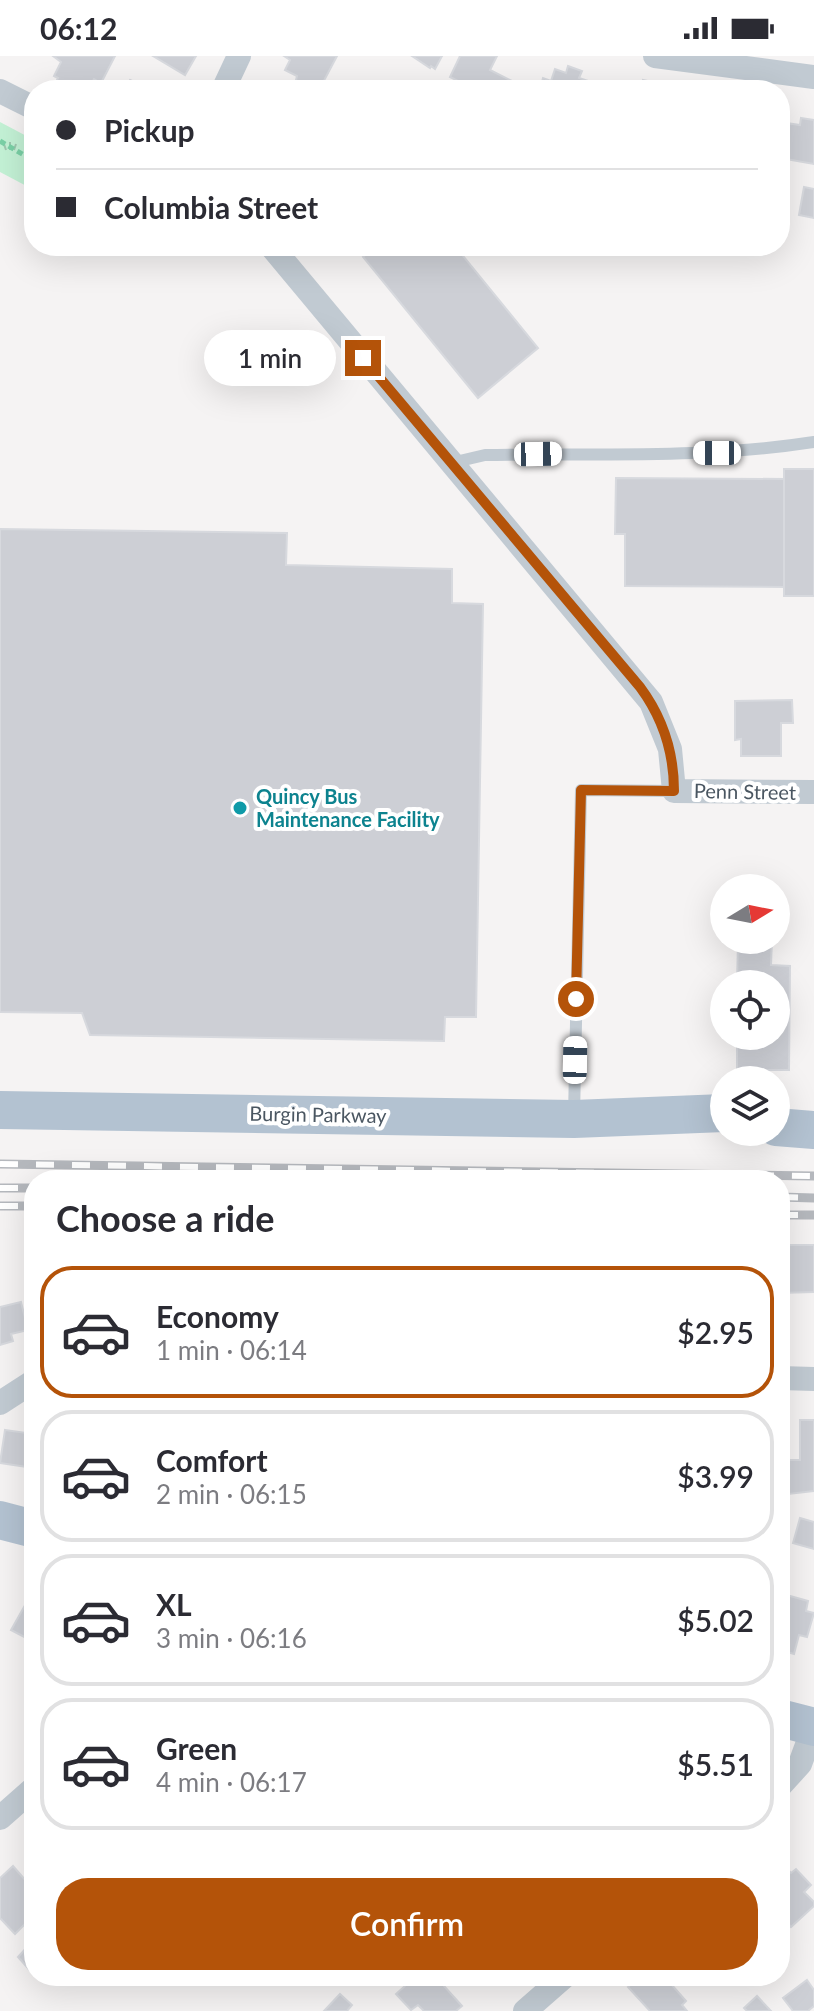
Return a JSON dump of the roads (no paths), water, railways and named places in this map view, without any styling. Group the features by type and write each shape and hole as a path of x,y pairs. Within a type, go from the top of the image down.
{"main road":[{"path":"790,1109 814,1108"},
{"name":"Burgin Parkway","path":"0,1110 574,1119 710,1114"},
{"name":"Burgin Parkway","path":"635,1118 710,1123"},
{"path":"790,1128 814,1130"},
{"path":"0,1520 24,1526"},
{"path":"790,1720 814,1726"}],"street":[{"path":"228,80 239,56"},
{"path":"655,56 814,77"},
{"path":"0,91 24,103"},
{"path":"279,256 651,702 670,749 674,791"},
{"name":"Penn Street","path":"674,791 814,792"},
{"path":"790,1378 814,1379"},
{"path":"0,1403 24,1387"},
{"path":"790,1775 800,1764 814,1726"},
{"path":"0,1818 24,1797"},
{"path":"525,2011 554,1986"}],"lane":[{"path":"451,463 485,455 717,453 765,450 814,442"},
{"name":"Penn Street","path":"574,1119 581,790 674,791"}],"railway":[{"path":"0,1164 407,1170"},
{"path":"790,1176 814,1176"},
{"path":"0,1188 24,1188"},
{"path":"790,1197 814,1198"},
{"path":"0,1206 24,1206"},
{"path":"790,1215 814,1215"}],"place":[{"name":"Quincy Bus Maintenance Facility","path":"240,808"}]}
